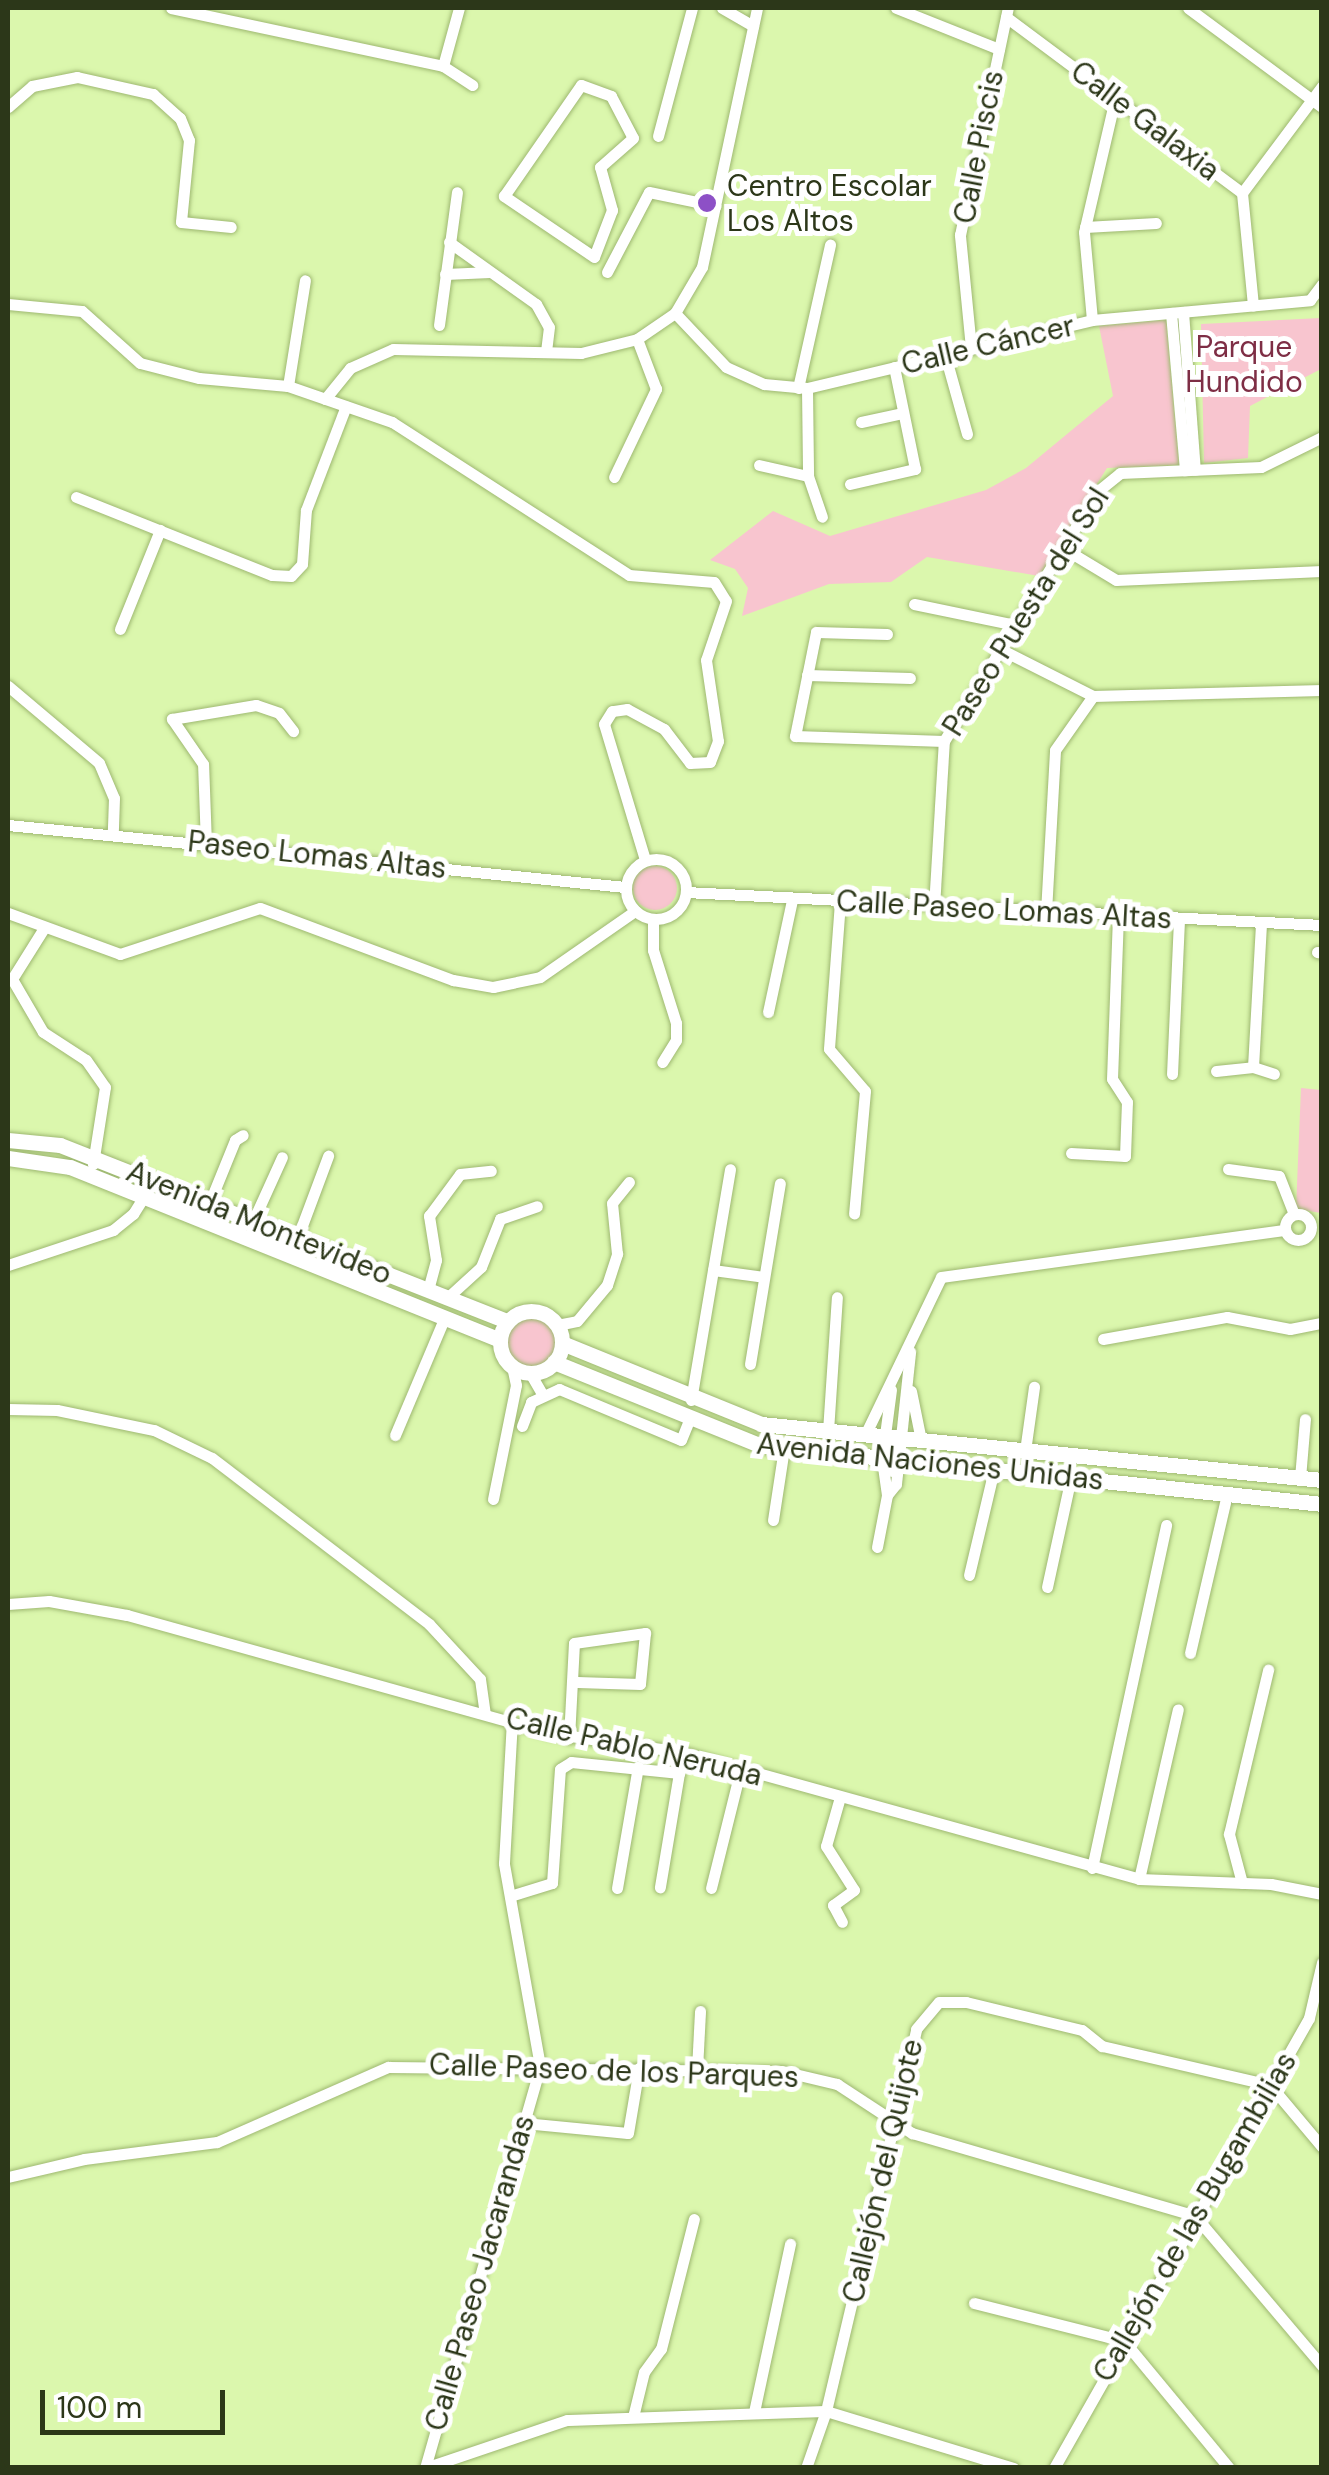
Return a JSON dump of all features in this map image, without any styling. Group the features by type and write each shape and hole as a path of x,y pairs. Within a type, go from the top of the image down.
{"street":[{"path":"170,8 443,66 472,85"},
{"path":"443,66 459,8"},
{"path":"658,136 692,8"},
{"path":"722,8 754,26"},
{"path":"325,399 350,368 393,349 581,353 637,340 675,313 702,267 758,8"},
{"path":"896,8 999,49"},
{"path":"1188,8 1316,103"},
{"name":"Calle Piscis","path":"972,348 960,235 1007,12"},
{"name":"Calle Galaxia","path":"1007,12 1242,192 1253,306"},
{"path":"8,107 32,86 77,78 153,94 180,118 189,140 182,222 231,227"},
{"path":"581,85 611,96 633,138 600,167 612,210 592,257 504,196 581,85"},
{"path":"1242,192 1316,103 1322,86"},
{"path":"1092,320 1085,228 1115,98"},
{"path":"439,325 457,192"},
{"path":"607,272 649,192 716,206"},
{"path":"1085,228 1156,222"},
{"path":"449,242 536,304 548,327 546,351"},
{"path":"822,517 808,476 803,388 830,245"},
{"path":"444,274 490,272"},
{"path":"288,386 305,280"},
{"name":"Calle Cáncer","path":"675,313 726,366 764,384 803,388 1092,320 1310,300 1322,284"},
{"path":"8,304 82,312 140,363 199,378 288,386 346,406 413,433 630,575 659,581 701,577 720,588 724,614 706,660 718,741 710,762 690,763 664,729 628,709 612,711 604,724 645,860"},
{"path":"1177,312 1190,470"},
{"path":"614,477 656,389 637,340"},
{"path":"945,354 967,434"},
{"path":"850,484 915,469 894,367"},
{"path":"76,497 272,575 292,576 302,564 306,510 346,406"},
{"path":"860,422 903,413"},
{"name":"Paseo Puesta del Sol","path":"934,907 944,741 1108,480 1262,466 1322,436"},
{"path":"758,465 808,476"},
{"path":"120,629 160,530"},
{"path":"1063,548 1116,580 1322,572"},
{"path":"914,604 1015,625"},
{"path":"887,634 816,632 795,736 944,741"},
{"path":"1000,650 1094,696 1322,690"},
{"path":"808,675 910,678"},
{"path":"8,686 99,763 114,798 113,835"},
{"path":"1046,912 1054,750 1094,696"},
{"path":"206,844 203,764 172,719 256,705 279,713 292,731"},
{"name":"Paseo Lomas Altas","path":"8,826 626,886"},
{"path":"645,860 674,865 686,892 679,908 654,919 635,911 626,886 645,860"},
{"name":"Calle Paseo Lomas Altas","path":"686,892 1322,926"},
{"path":"768,1012 792,900"},
{"path":"840,902 829,1049 865,1091 854,1214"},
{"path":"8,914 120,954 260,908 453,980 493,987 540,977 635,911"},
{"path":"1071,1153 1125,1156 1127,1102 1112,1079 1118,916"},
{"path":"1172,1074 1178,918"},
{"path":"654,919 655,960 676,1024 676,1040 662,1062"},
{"path":"1254,1067 1261,922"},
{"path":"44,928 12,979 43,1032 86,1060 106,1087 93,1166"},
{"path":"1216,1071 1254,1067 1274,1074"},
{"path":"209,1204 235,1140 243,1135"},
{"name":"Avenida Montevideo","path":"8,1140 49,1143 145,1197 500,1340"},
{"path":"298,1239 328,1156"},
{"name":"Avenida Montevideo","path":"8,1158 93,1166 152,1181 507,1321"},
{"path":"253,1221 282,1158"},
{"path":"690,1400 730,1169"},
{"path":"865,1435 946,1276 1284,1230 1298,1240 1316,1224 1294,1214 1279,1176 1228,1169"},
{"path":"428,1290 436,1260 429,1216 460,1174 491,1172"},
{"path":"8,1265 100,1236 145,1197 152,1181"},
{"path":"557,1325 577,1321 608,1285 617,1254 612,1204 629,1182"},
{"path":"750,1364 780,1183"},
{"path":"446,1298 481,1267 500,1219 537,1206"},
{"path":"1284,1230 1294,1214"},
{"path":"712,1270 764,1277"},
{"path":"828,1431 837,1296"},
{"path":"492,1499 516,1385 500,1340 507,1321 533,1310 557,1325 562,1343 554,1362 530,1372 512,1366"},
{"path":"1103,1339 1227,1317 1290,1329 1322,1323"},
{"path":"395,1435 444,1320"},
{"name":"Avenida Naciones Unidas","path":"562,1343 744,1421 1322,1480"},
{"path":"877,1547 887,1495 900,1460 911,1343"},
{"name":"Avenida Naciones Unidas","path":"554,1362 741,1442 1322,1504"},
{"path":"530,1372 542,1394"},
{"path":"908,1379 921,1440"},
{"path":"887,1495 882,1458 892,1381"},
{"path":"1025,1450 1034,1388"},
{"path":"522,1426 531,1402 542,1394 559,1390 681,1440 689,1420"},
{"path":"8,1409 57,1410 154,1430 212,1458 428,1624 480,1678 485,1713"},
{"path":"1300,1478 1305,1419"},
{"path":"773,1520 784,1448"},
{"path":"968,1576 994,1469"},
{"path":"1047,1587 1070,1478"},
{"path":"1190,1654 1228,1494"},
{"path":"1092,1868 1166,1525"},
{"name":"Calle Pablo Neruda","path":"8,1604 49,1602 127,1615 569,1738 653,1746 1138,1879 1242,1883 1322,1894"},
{"path":"569,1738 577,1682 574,1643 645,1633 640,1684 577,1682"},
{"path":"1242,1883 1228,1834 1268,1670"},
{"path":"1138,1879 1178,1709"},
{"name":"Calle Paseo Jacarandas","path":"425,2468 540,2066 504,1863 512,1722"},
{"path":"510,1896 552,1883 564,1764 672,1770 680,1779 657,1878 660,1887"},
{"path":"617,1888 638,1767"},
{"path":"710,1888 740,1768"},
{"path":"840,1797 826,1846 854,1890 832,1905 842,1922"},
{"name":"Callejón de las Bugambilias","path":"1054,2468 1309,2018 1322,1962"},
{"name":"Callejón del Quijote","path":"806,2468 826,2411 920,2019 951,2000 1082,2030 1102,2046 1270,2085"},
{"path":"696,2069 700,2011"},
{"name":"Calle Paseo de los Parques","path":"8,2177 112,2154 218,2142 388,2066 696,2069 818,2078 853,2092 894,2124 1195,2216"},
{"path":"524,2123 628,2133 639,2068"},
{"path":"1270,2085 1322,2147"},
{"path":"1195,2216 1322,2366"},
{"path":"633,2416 644,2372 661,2349 694,2219"},
{"path":"754,2412 790,2244"},
{"path":"974,2303 1124,2341 1229,2468"},
{"path":"425,2468 567,2420 826,2411 1014,2468"}],"green space":[{"name":"Parque Hundido","path":"1321,318 1321,369 1250,406 1248,458 1204,463 1201,324"},
{"path":"1166,320 1179,465 1107,468 1039,576 927,557 891,582 829,584 742,616 748,588 735,569 710,560 773,511 830,536 986,490 1026,468 1113,396 1099,326"},
{"path":"655,866 671,872 677,888 671,904 655,910 639,904 633,888 639,872"},
{"path":"1301,1088 1321,1090 1321,1213 1296,1209"},
{"path":"531,1312 551,1321 560,1341 551,1361 531,1370 511,1361 502,1341 511,1321"}],"place":[{"name":"Centro Escolar Los Altos","path":"707,203"}]}
